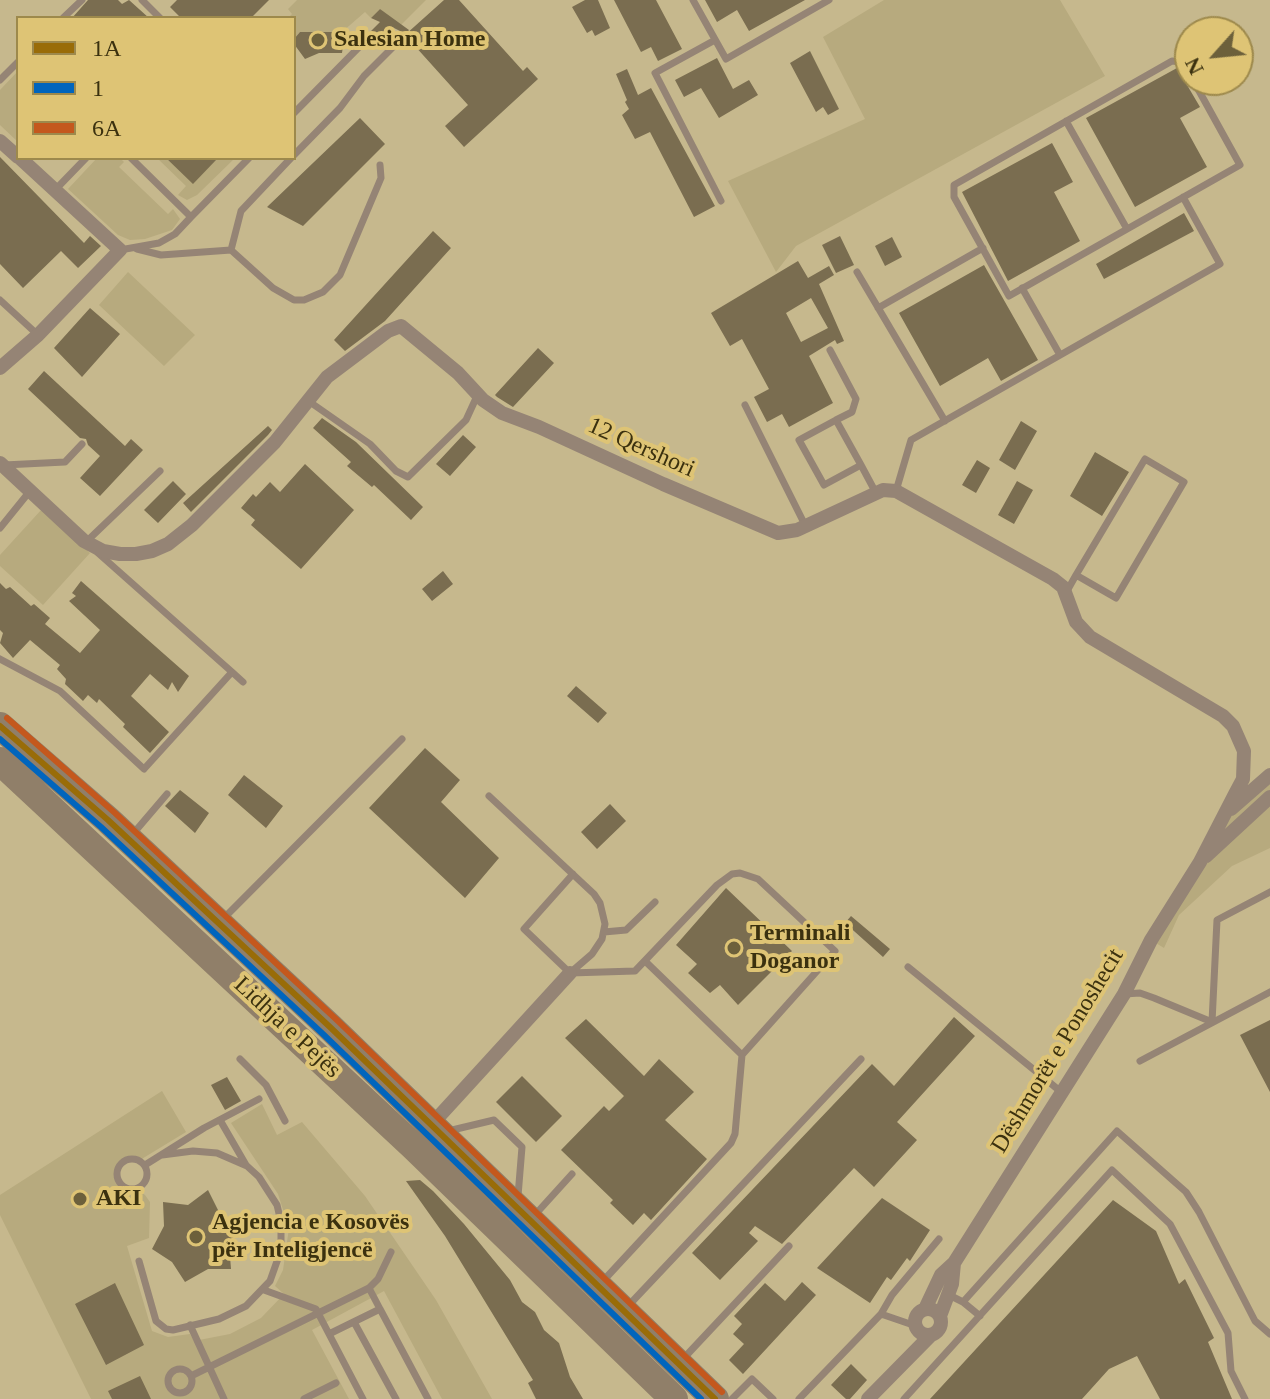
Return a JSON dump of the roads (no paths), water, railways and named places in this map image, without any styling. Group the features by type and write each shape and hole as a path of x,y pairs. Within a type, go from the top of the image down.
{"highway":[{"name":"Lidhja e Pejës","path":"0,726 128,840 437,1128 715,1399"},
{"name":"Lidhja e Pejës","path":"0,761 413,1146 674,1399"}],"street":[{"path":"0,141 16,154"},
{"path":"0,368 38,335 120,250 22,160"},
{"name":"12 Qershori","path":"1,464 84,541 103,551 136,554 168,544 192,525 275,442 307,400 342,365 394,327 401,326 502,413 778,533 788,533 876,493 889,489 896,491"},
{"path":"896,491 1053,579 1066,593 1076,622 1090,637 1212,708 1233,726 1244,751 1245,765 1243,779 1224,814"},
{"name":"Dëshmorët e Ponoshecit","path":"921,1330 940,1328 941,1275 954,1263 1124,994 1151,940 1200,862 1224,814 1270,775"},
{"name":"Dëshmorët e Ponoshecit","path":"1200,862 1270,797"},
{"path":"437,1128 570,973"},
{"name":"Dëshmorët e Ponoshecit","path":"868,1399 898,1367 921,1330 918,1314 941,1291"},
{"path":"925,1309 934,1310 940,1316"}],"lane":[{"path":"65,16 82,0"},
{"path":"142,0 158,16"},
{"path":"693,0 726,59 829,0"},
{"path":"296,111 369,37"},
{"path":"715,40 655,73 721,201"},
{"path":"296,154 394,46"},
{"path":"1174,60 954,185 952,193 1009,296 1240,165 1201,96"},
{"path":"0,80 16,64"},
{"path":"1066,121 1127,229"},
{"path":"55,190 84,160"},
{"path":"133,160 191,217"},
{"path":"120,250 159,243 175,234 247,160"},
{"path":"231,250 241,211 290,160"},
{"path":"137,249 161,255 231,250 283,296 304,300 323,292 340,275 381,178 380,165"},
{"path":"896,491 911,440 1220,264 1183,197"},
{"path":"878,308 983,248"},
{"path":"857,272 945,421"},
{"path":"1022,288 1060,355"},
{"path":"0,300 38,335"},
{"path":"830,350 856,399 852,412 799,440 824,485 861,465"},
{"path":"307,400 370,444 396,471 408,477 466,420 478,394"},
{"path":"745,405 805,525"},
{"path":"836,420 876,493"},
{"path":"1,464 65,462 82,444"},
{"path":"1066,593 1076,575 1145,459 1184,482 1116,598 1076,575"},
{"path":"160,471 84,541 243,682"},
{"path":"0,528 30,491"},
{"path":"0,659 60,691 144,769 232,672"},
{"path":"218,924 402,739"},
{"path":"128,840 167,794"},
{"path":"489,796 600,903 604,914 604,932 592,954 570,973"},
{"path":"599,1286 731,1143 735,1134 742,1055 835,951 758,879 740,873 732,874 717,885 635,971"},
{"path":"573,874 524,929 570,973 654,971"},
{"path":"1212,1022 1217,920 1270,892"},
{"path":"604,932 626,930 655,902"},
{"path":"645,961 742,1055"},
{"path":"908,967 1060,1091"},
{"path":"1140,1061 1270,992"},
{"path":"1124,994 1140,993 1212,1022"},
{"path":"240,1059 266,1085 285,1121"},
{"path":"625,1310 861,1059"},
{"path":"145,1165 259,1099"},
{"path":"139,1261 156,1321 166,1329 173,1330 236,1312 264,1290 279,1261 281,1222 269,1190 247,1166 220,1120"},
{"path":"437,1128 494,1120 522,1147 524,1213"},
{"path":"963,1302 1117,1131 1186,1192 1255,1321 1270,1334"},
{"path":"162,1155 193,1151 217,1153 247,1166"},
{"path":"136,1159 145,1165 147,1179 141,1187 128,1189 120,1183 118,1169 124,1161 136,1159"},
{"path":"904,1399 1112,1170 1170,1224 1228,1333 1231,1371 1245,1399"},
{"path":"524,1213 572,1174"},
{"path":"799,1399 881,1314 892,1295 939,1239"},
{"path":"679,1363 789,1246"},
{"path":"191,1376 369,1288 378,1279 391,1252"},
{"path":"369,1288 428,1399"},
{"path":"264,1290 316,1309 363,1399"},
{"path":"941,1291 963,1302 980,1316"},
{"path":"329,1334 380,1309"},
{"path":"881,1314 921,1330"},
{"path":"354,1322 396,1399"},
{"path":"190,1325 224,1399"},
{"path":"732,1399 752,1379 773,1399"},
{"path":"304,1399 336,1383"}],"place":[{"name":"Salesian Home","path":"318,40"},
{"name":"Terminali Doganor","path":"734,948"},
{"name":"AKI","path":"80,1199"},
{"name":"Agjencia e Kosovës për Inteligjencë","path":"196,1237"}]}
